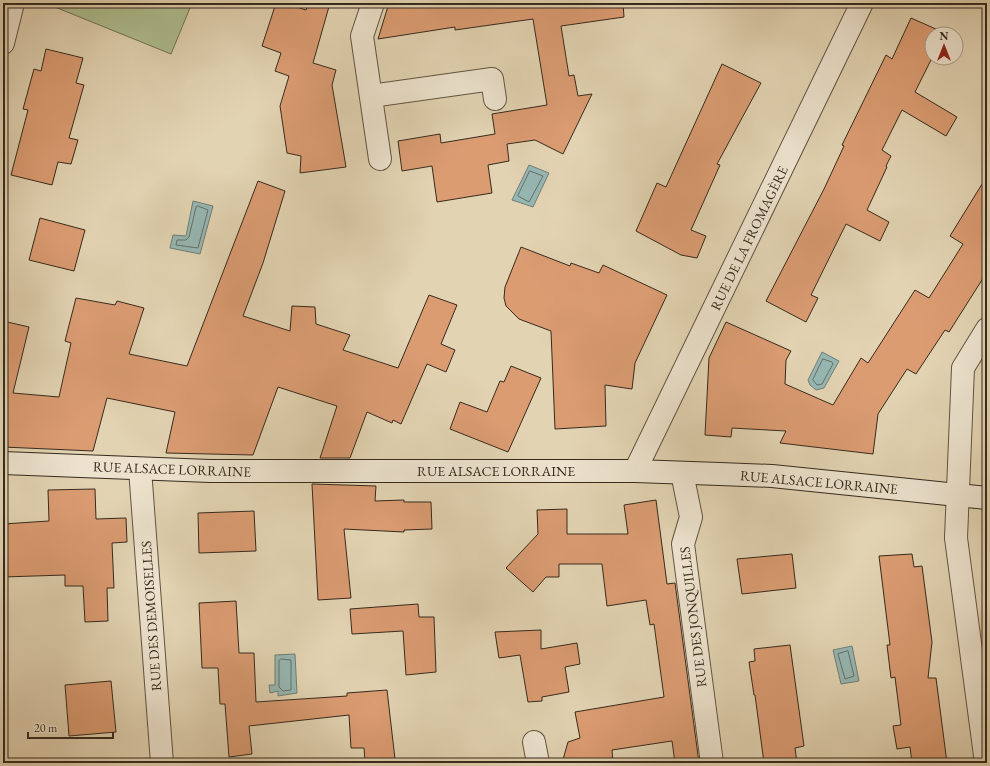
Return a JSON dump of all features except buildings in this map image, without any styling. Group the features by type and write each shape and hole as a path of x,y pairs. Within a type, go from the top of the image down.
{"street":[{"path":"3,44 13,3"},
{"path":"373,3 362,36 372,96 380,159"},
{"name":"RUE DE LA FROMAGÈRE","path":"635,471 862,3"},
{"path":"372,96 492,79 495,99"},
{"path":"986,763 956,538 963,368 987,329"},
{"name":"RUE ALSACE LORRAINE","path":"3,463 210,471 635,471 772,476 987,498"},
{"name":"RUE DES DEMOISELLES","path":"140,468 162,763"},
{"name":"RUE DES JONQUILLES","path":"682,473 691,517 683,544 712,763"}],"green space":[{"path":"45,3 192,3 171,54"}],"water":[{"path":"529,165 549,173 533,207 512,200"},
{"path":"193,201 213,206 200,254 170,248 173,235 186,236"},
{"path":"822,352 839,361 824,388 816,390 810,385 808,380"},
{"path":"852,646 859,681 841,684 833,650"},
{"path":"295,654 297,693 278,696 278,691 270,693 269,685 275,685 275,655"}]}
